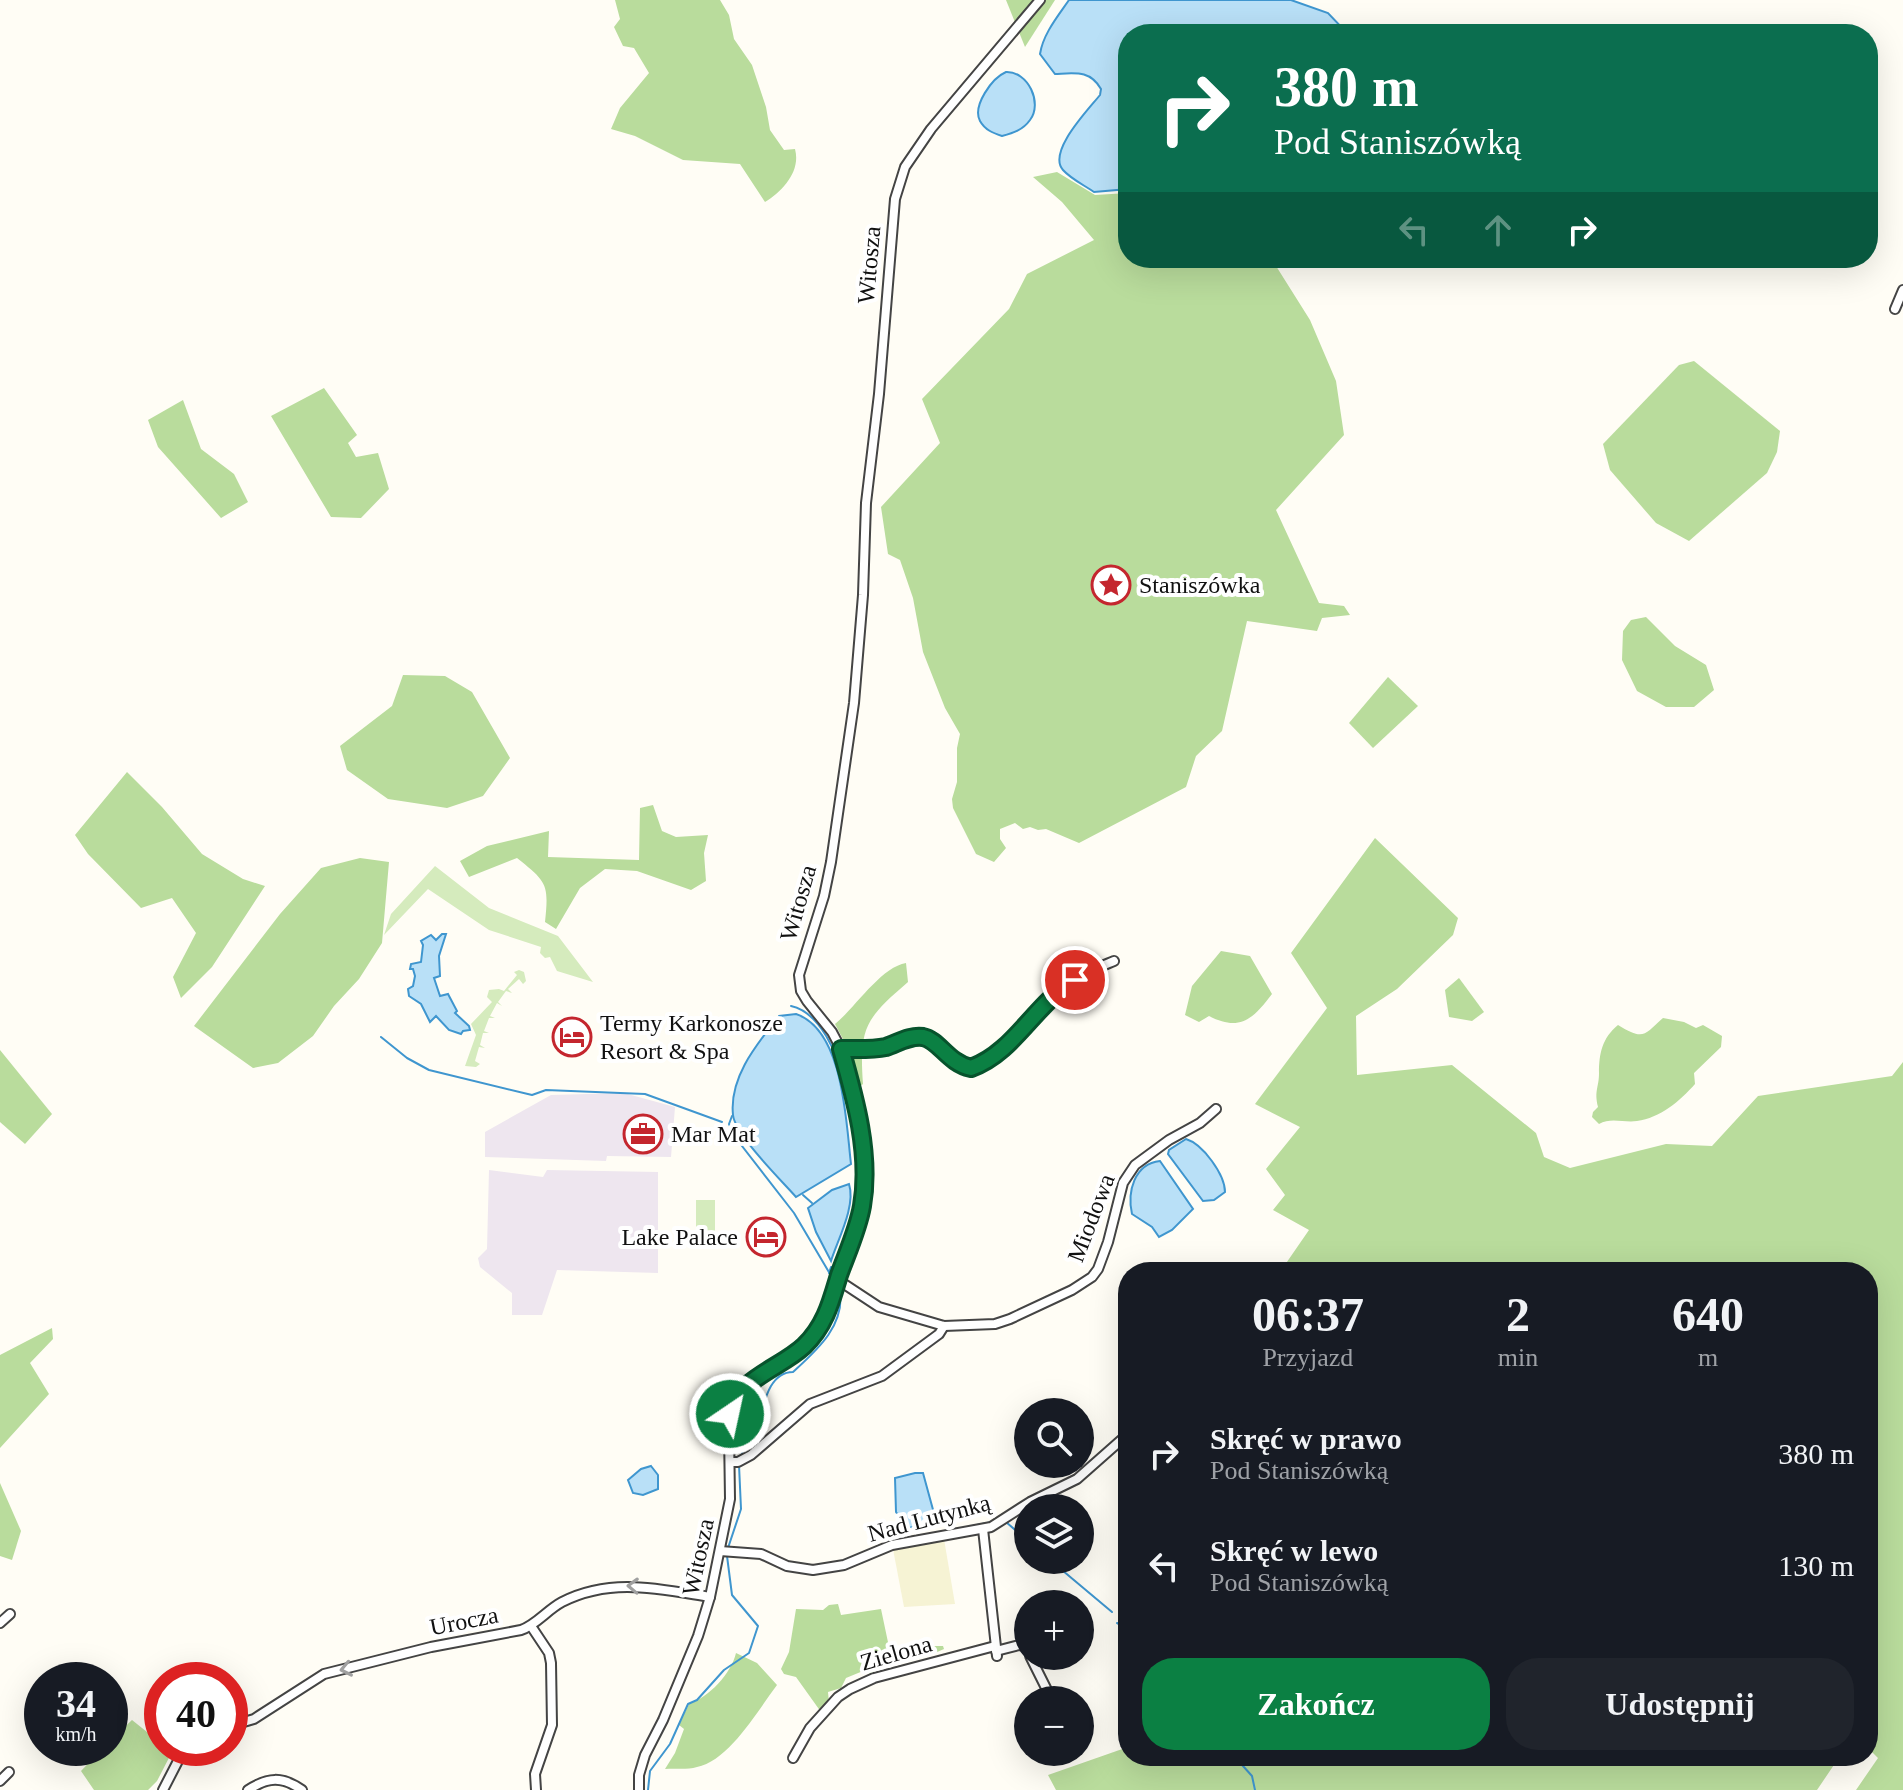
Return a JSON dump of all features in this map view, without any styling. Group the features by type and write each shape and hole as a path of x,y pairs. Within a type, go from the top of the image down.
{"street":[{"name":"Witosza","path":"639,1790 639,1775 645,1755 698,1636 710,1597 730,1499 729,1432 733,1403 740,1392 801,1349 817,1333 826,1316 862,1207 865,1174 853,1094 841,1049 801,991 799,975 824,896 831,862 854,703 862,620 866,503 879,394 895,199 905,167 931,129 1040,0"},
{"path":"1895,309 1903,290"},
{"path":"841,1049 884,1047 922,1036 931,1039 948,1057 971,1068 983,1064 1006,1046 1060,989 1114,961"},
{"name":"Miodowa","path":"838,1280 879,1307 944,1326 1004,1322 1072,1290 1092,1277 1108,1242 1123,1183 1135,1165 1216,1109"},
{"path":"731,1462 744,1460 751,1455 810,1404 882,1376 939,1334 944,1326"},
{"name":"Nad Lutynką","path":"720,1551 761,1554 787,1566 813,1570 844,1565 892,1545 983,1529 999,1524 1019,1509 1077,1479 1118,1443"},
{"path":"983,1529 996,1651"},
{"name":"Urocza","path":"248,1721 324,1674 531,1626 563,1601 605,1588 638,1585 710,1597"},
{"path":"0,1623 10,1614"},
{"path":"531,1626 549,1653 551,1663 552,1725 535,1774 536,1790"},
{"name":"Zielona","path":"793,1758 810,1728 838,1697 850,1689 874,1678 1014,1646"},
{"path":"163,1790 175,1766"},
{"path":"0,1781 9,1772"},
{"path":"248,1790 273,1779 281,1779 302,1790"}],"shaded area":[{"path":"624,1093 675,1107 671,1157 607,1156 606,1161 485,1157 485,1132 551,1095"},
{"path":"489,1170 543,1177 547,1170 658,1172 658,1273 557,1270 542,1315 512,1315 512,1293 480,1267 478,1258 487,1249"},
{"path":"944,1539 955,1604 904,1607 893,1549"}],"green space":[{"path":"615,0 720,0 729,15 734,39 752,65 770,130 784,150 795,149 793,173 772,197 765,202 740,164 683,160 635,136 611,129 620,108 649,73 634,48 623,46 614,27 620,19"},
{"path":"1006,0 1055,0 1025,47"},
{"path":"1057,172 1095,195 1118,194 1118,268 1277,268 1310,320 1336,381 1344,435 1276,510 1319,603 1344,606 1350,615 1322,618 1317,631 1247,621 1222,731 1196,756 1186,787 1079,843 1046,829 1023,829 1015,823 1000,829 1000,839 1006,848 994,862 976,854 953,808 960,734 945,708 923,652 913,598 900,560 888,554 881,507 940,443 922,399 1009,309 1027,274 1094,240 1062,202 1033,177"},
{"path":"1694,361 1780,431 1777,452 1767,473 1689,541 1656,523 1610,470 1603,444 1679,365"},
{"path":"324,388 357,435 348,443 356,457 378,453 389,489 361,518 331,517 271,416"},
{"path":"183,400 201,449 234,474 248,502 221,518 158,447 148,420"},
{"path":"1646,617 1675,646 1706,665 1714,690 1694,707 1666,707 1637,691 1622,660 1623,631 1631,620"},
{"path":"403,675 445,676 472,692 510,758 483,796 447,808 388,799 347,770 340,746 392,706"},
{"path":"1388,677 1418,706 1373,748 1349,723"},
{"path":"127,772 202,854 243,879 265,886 212,967 181,998 173,977 196,933 172,898 141,908 88,854 75,835"},
{"path":"653,805 662,831 676,837 708,835 704,853 706,881 691,890 637,871 605,869 580,888 556,929 545,922 547,899 544,885 517,858 469,877 460,861 487,846 549,831 548,857 639,860 640,808"},
{"path":"1375,838 1458,918 1453,935 1397,989 1356,1016 1357,1075 1452,1065 1536,1133 1544,1157 1570,1168 1666,1144 1712,1146 1758,1096 1892,1076 1903,1062 1903,1790 1856,1790 1872,1766 1878,1766 1878,1262 1287,1262 1309,1230 1273,1210 1285,1195 1266,1169 1300,1127 1255,1104 1327,1008 1291,953"},
{"path":"360,858 389,862 382,943 359,979 334,1006 313,1036 278,1063 253,1068 194,1026 280,914 321,868"},
{"path":"435,866 489,908 558,936 593,982 557,971 550,957 545,958 540,953 541,947 489,930 428,889 384,935 391,914"},
{"path":"1221,951 1250,956 1272,994 1252,1016 1238,1023 1209,1016 1199,1022 1185,1015 1192,986"},
{"path":"906,963 908,982 882,1006 868,1026 862,1050 863,1084 857,1089 844,1041 835,1024 887,972"},
{"path":"514,972 524,972 526,981 523,984 519,979 508,989 512,993 506,991 498,1002 502,1006 497,1003 490,1016 495,1018 489,1018 484,1031 489,1033 483,1033 480,1045 485,1048 479,1047 475,1061 480,1064 476,1067 465,1066 476,1035 471,1024 492,1002 487,997 489,990 504,991 517,975"},
{"path":"1459,978 1484,1012 1472,1021 1449,1017 1445,990"},
{"path":"1663,1018 1696,1028 1703,1025 1722,1036 1721,1047 1694,1073 1695,1084 1669,1108 1645,1119 1599,1124 1592,1117 1598,1107 1600,1059 1608,1035 1618,1025 1633,1033 1643,1034"},
{"path":"0,1050 52,1114 25,1144 0,1122"},
{"path":"696,1200 715,1200 715,1243 696,1243"},
{"path":"52,1328 53,1339 30,1363 49,1394 0,1448 0,1355"},
{"path":"0,1483 21,1531 12,1560 0,1556"},
{"path":"838,1604 841,1615 881,1609 889,1647 943,1646 944,1649 871,1674 863,1671 846,1678 841,1688 828,1692 829,1703 821,1712 796,1677 784,1674 781,1669 789,1652 796,1609 823,1610 829,1605"},
{"path":"736,1653 757,1663 777,1685 742,1733 720,1755 697,1767 665,1769 684,1729 679,1725 689,1704 718,1684"},
{"path":"132,1720 144,1730 144,1766 165,1766 148,1790 94,1790 81,1771 86,1766 128,1766 128,1724"},
{"path":"1118,1750 1118,1766 1833,1766 1817,1790 1056,1790 1048,1775 1074,1766 1094,1766 1094,1759"}],"water":[{"path":"1069,0 1291,0 1328,13 1338,24 1118,24 1118,190 1094,192 1063,170 1060,153 1101,89 1087,76 1055,74 1040,54 1056,19"},
{"path":"1006,72 1014,73 1027,82 1035,105 1034,113 1024,126 1002,136 984,127 978,115 985,93"},
{"path":"446,934 439,956 440,976 434,978 440,996 448,994 457,1011 455,1013 469,1026 470,1030 461,1034 449,1030 436,1016 430,1022 421,1004 409,996 408,989 413,986 415,976 413,969 410,969 411,964 421,962 421,941 431,935 436,940"},
{"path":"796,1014 812,1023 824,1038 833,1058 844,1103 851,1164 796,1197 742,1134 733,1115 733,1101 740,1074 762,1038 779,1016"},
{"path":"1186,1139 1206,1153 1221,1177 1225,1192 1214,1200 1203,1201 1168,1154 1169,1150"},
{"path":"1160,1161 1193,1209 1172,1230 1159,1237 1152,1227 1132,1214 1131,1197 1138,1173 1151,1163"},
{"path":"849,1184 848,1212 831,1261 808,1208 832,1190"},
{"path":"651,1466 658,1475 658,1489 643,1495 633,1493 628,1480 641,1469"},
{"path":"923,1473 935,1517 929,1525 907,1528 896,1512 895,1478"}],"waterway":[{"path":"791,1006 810,1016 826,1036 839,1063 855,1126 858,1158 856,1207 836,1267 831,1267 829,1273"},
{"path":"381,1037 407,1058 429,1070 532,1095 546,1090 645,1094 722,1122"},
{"path":"732,1116 729,1124 735,1137 794,1213 833,1279 817,1320 805,1336 737,1386"},
{"path":"803,1195 812,1203"},
{"path":"755,1432 771,1386 802,1364 834,1326 840,1290"},
{"path":"740,1457 752,1436"},
{"path":"728,1548 741,1509 739,1465"},
{"path":"972,1526 992,1522"},
{"path":"1006,1522 1014,1529"},
{"path":"648,1790 650,1771 670,1744 688,1704 697,1700 724,1670 749,1653 758,1626 732,1595 727,1556"},
{"path":"1067,1574 1112,1612"},
{"path":"1243,1766 1252,1776 1255,1790"}],"place":[{"name":"Staniszówka","path":"1111,585"},
{"name":"Termy Karkonosze Resort & Spa","path":"572,1037"},
{"name":"Mar Mat","path":"643,1134"},
{"name":"Lake Palace","path":"766,1237"}],"route":[{"path":"730,1414 740,1392 801,1349 817,1333 826,1316 862,1207 863,1153 853,1094 841,1049 884,1047 922,1036 931,1039 948,1057 971,1068 983,1064 1006,1046 1060,989 1075,980"}]}
